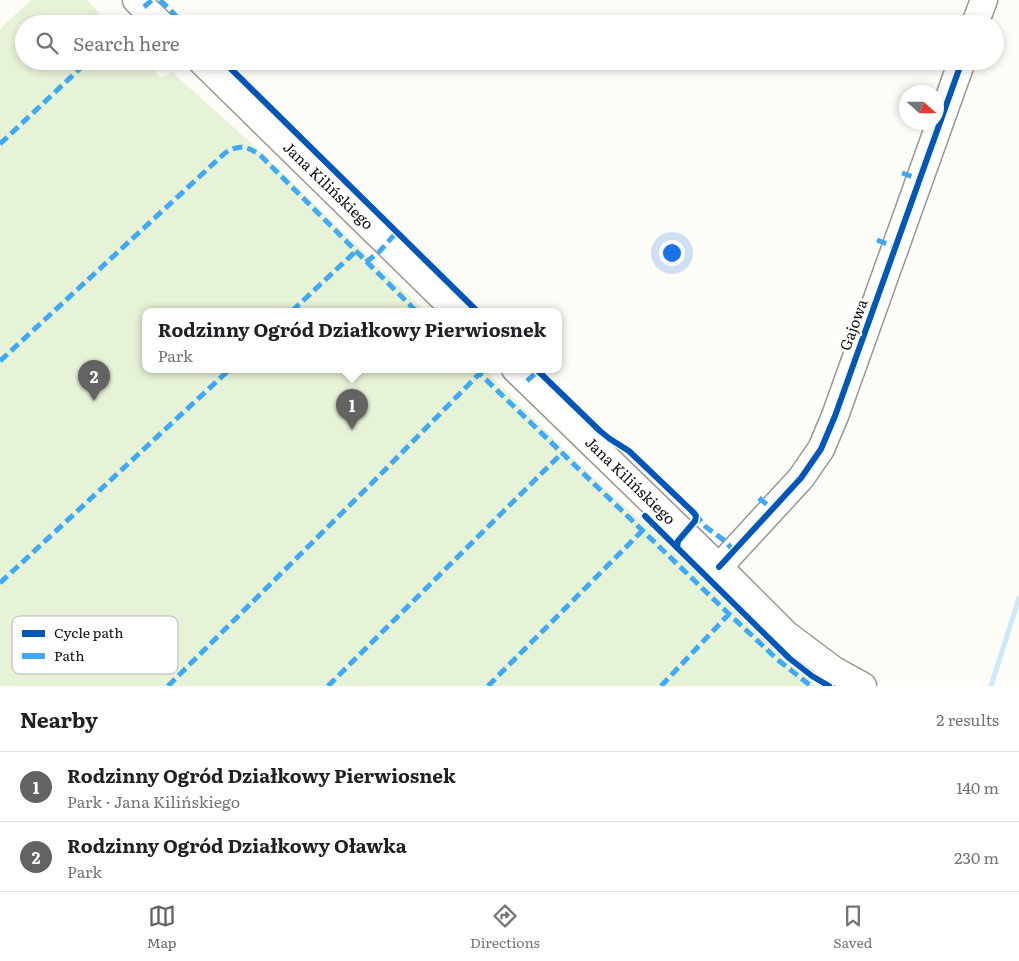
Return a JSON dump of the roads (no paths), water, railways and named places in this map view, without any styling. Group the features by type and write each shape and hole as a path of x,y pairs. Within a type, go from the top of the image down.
{"street":[{"path":"136,0 152,15"},
{"path":"978,15 984,0"},
{"name":"Jana Kilińskiego","path":"210,70 453,308"},
{"name":"Gajowa","path":"719,566 801,478 821,449 835,416 959,70"},
{"name":"Jana Kilińskiego","path":"519,373 719,566 786,634 834,670 863,686"}],"waterway":[{"path":"991,686 1019,598"}],"place":[{"name":"Rodzinny Ogród Działkowy Oławka","path":"94,401"},
{"name":"Rodzinny Ogród Działkowy Pierwiosnek","path":"352,430"}]}
